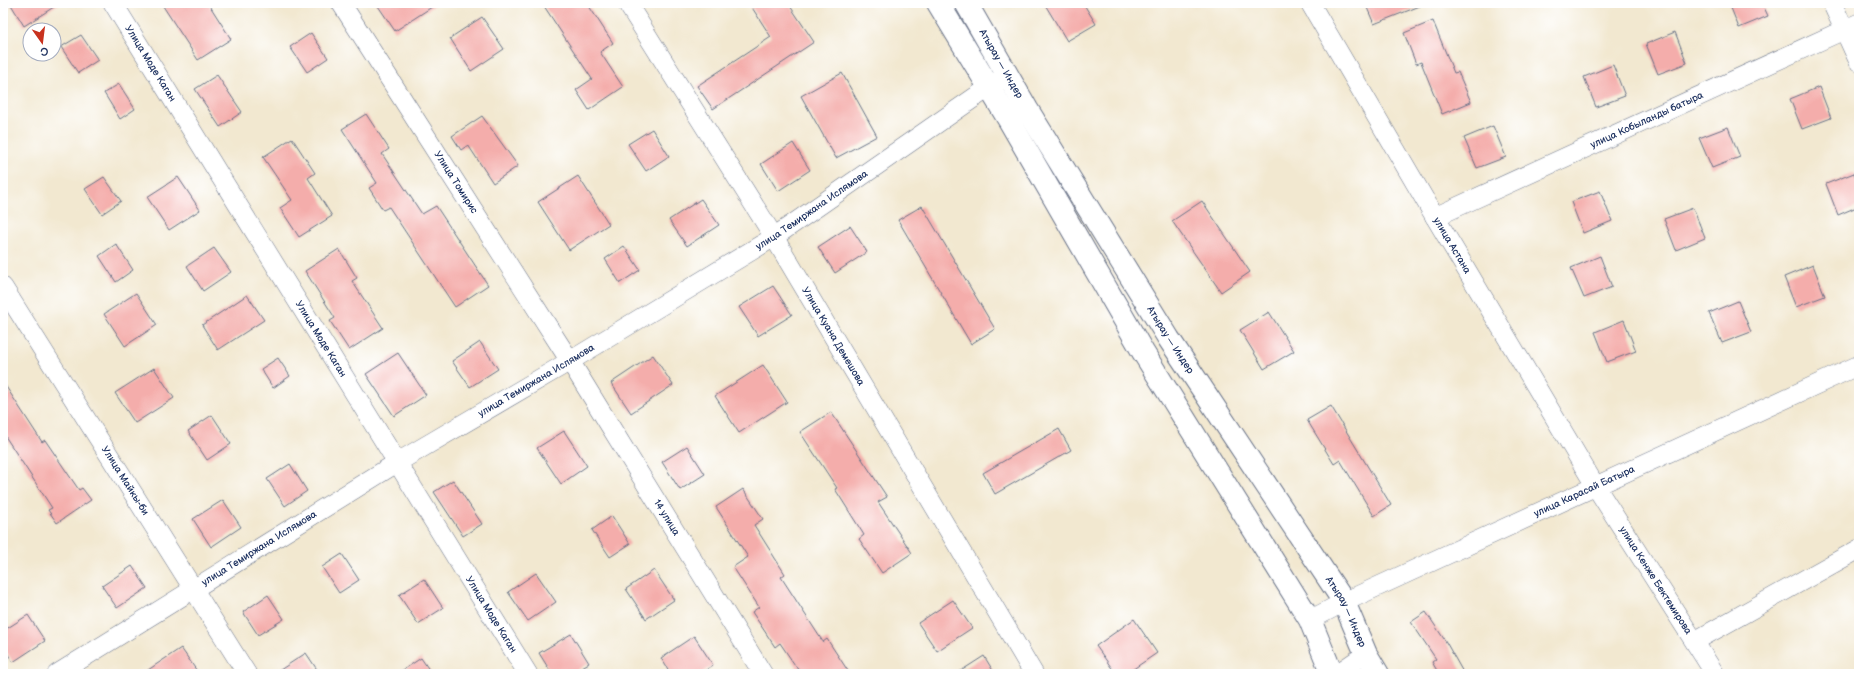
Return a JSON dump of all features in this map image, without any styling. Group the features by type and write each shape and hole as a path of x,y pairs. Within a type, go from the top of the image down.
{"main road":[{"path":"938,3 1143,352 1310,620 1332,674"},
{"name":"Атырау — Индер","path":"966,3 1007,75 1169,339 1344,602 1366,654 1378,674"}],"street":[{"name":"Улица Моде Каган","path":"113,3 528,674"},
{"name":"Улица Томирис","path":"341,3 570,361"},
{"name":"Улица Куана Демешова","path":"627,3 774,237 1034,674"},
{"name":"улица Астана","path":"1310,3 1434,217 1596,487"},
{"path":"1832,3 1852,27 1859,62"},
{"name":"улица Кобыланды батыра","path":"1434,217 1852,27"},
{"name":"улица Темиржана Ислямова","path":"57,674 398,462 570,361 774,237 1007,75"},
{"name":"Улица Майкы-би","path":"3,287 247,674"},
{"name":"14 улица","path":"570,361 764,674"},
{"name":"улица Карасай Батыра","path":"1310,620 1344,602 1859,365"},
{"name":"улица Кенже Бектемирова","path":"1596,487 1715,674"},
{"path":"1695,641 1859,548"},
{"path":"1337,674 1366,654"}],"building":[{"path":"10,3 60,3 30,22 22,23"},
{"path":"161,3 208,3 231,39 198,60"},
{"path":"376,3 438,3 395,31"},
{"path":"542,3 587,3 613,43 600,52 623,87 589,110 576,90 592,79"},
{"path":"749,3 788,3 814,42 713,109 697,86 771,37"},
{"path":"1044,3 1083,3 1096,24 1067,41"},
{"path":"1365,3 1425,3 1425,4 1374,24"},
{"path":"1729,3 1762,3 1768,16 1739,28"},
{"path":"482,17 504,49 471,71 450,38"},
{"path":"1433,21 1454,73 1458,72 1471,102 1442,114 1421,62 1416,64 1404,33"},
{"path":"1675,32 1687,63 1658,74 1646,44"},
{"path":"311,33 328,58 307,72 290,47"},
{"path":"81,35 98,60 78,73 62,46"},
{"path":"1613,65 1625,96 1596,107 1584,77"},
{"path":"842,73 877,136 836,158 801,96"},
{"path":"217,75 242,112 220,127 195,89"},
{"path":"119,84 135,109 120,119 104,93"},
{"path":"1819,87 1831,118 1802,129 1790,99"},
{"path":"366,114 389,149 382,154 422,214 436,206 488,285 455,307 389,207 383,210 369,188 377,183 342,129"},
{"path":"482,116 518,166 493,183 468,145 461,150 452,136"},
{"path":"1493,126 1506,157 1477,168 1464,138"},
{"path":"1728,127 1740,157 1712,168 1699,138"},
{"path":"652,129 669,156 646,171 628,144"},
{"path":"292,138 315,173 308,178 332,216 299,237 280,208 292,200 263,157"},
{"path":"793,143 810,170 778,191 761,164"},
{"path":"1854,173 1859,184 1859,206 1838,215 1826,184"},
{"path":"578,176 609,224 569,250 538,202"},
{"path":"104,177 121,201 102,214 85,189"},
{"path":"178,177 200,210 169,230 147,197"},
{"path":"1600,191 1612,221 1583,233 1571,202"},
{"path":"701,199 719,225 687,246 669,220"},
{"path":"1202,201 1250,272 1221,292 1172,221"},
{"path":"922,206 995,329 971,344 898,220"},
{"path":"1693,208 1705,238 1676,250 1664,219"},
{"path":"850,226 867,252 835,273 818,247"},
{"path":"116,244 133,270 116,282 99,256"},
{"path":"624,246 640,270 620,283 605,259"},
{"path":"214,248 231,272 203,291 187,266"},
{"path":"339,249 357,278 352,281 383,328 349,350 330,321 335,318 305,271"},
{"path":"1600,256 1612,287 1584,298 1571,268"},
{"path":"1813,265 1825,296 1796,307 1784,277"},
{"path":"773,286 792,315 758,336 739,307"},
{"path":"136,293 157,325 125,346 104,314"},
{"path":"247,295 264,320 218,350 202,325"},
{"path":"1738,301 1751,332 1722,343 1709,313"},
{"path":"1269,312 1294,351 1264,369 1240,330"},
{"path":"1624,320 1636,351 1607,362 1595,332"},
{"path":"480,342 498,369 470,387 452,361"},
{"path":"398,353 426,395 394,416 366,374"},
{"path":"653,355 673,385 631,413 611,383"},
{"path":"278,358 290,376 273,388 261,369"},
{"path":"763,365 787,402 739,433 715,396"},
{"path":"154,368 174,398 135,423 115,393"},
{"path":"3,382 42,442 45,440 79,490 82,488 91,500 57,523 48,510 52,508 3,433"},
{"path":"1331,406 1391,505 1374,516 1340,460 1334,464 1307,420"},
{"path":"831,412 887,497 878,502 912,553 882,573 859,539 864,535 835,489 837,488 800,432"},
{"path":"212,415 231,444 207,460 188,431"},
{"path":"1059,429 1071,450 995,494 983,473"},
{"path":"564,431 587,466 561,484 537,448"},
{"path":"687,446 705,474 680,490 662,462"},
{"path":"290,464 307,491 285,506 267,479"},
{"path":"453,480 482,524 463,536 434,492"},
{"path":"743,489 763,519 754,525 785,574 781,577 823,642 827,639 850,674 801,674 780,643 775,647 752,612 759,607 733,567 748,557 716,507"},
{"path":"223,500 241,527 211,547 193,519"},
{"path":"612,516 630,544 610,557 592,530"},
{"path":"342,554 359,580 339,593 322,567"},
{"path":"132,566 147,588 117,608 102,586"},
{"path":"654,570 674,600 646,619 626,589"},
{"path":"536,573 556,602 528,621 508,592"},
{"path":"424,579 443,608 418,624 399,595"},
{"path":"268,595 284,619 258,635 243,612"},
{"path":"953,600 972,628 937,651 918,623"},
{"path":"1426,612 1446,642 1464,674 1439,674 1432,662 1436,659 1411,622"},
{"path":"28,615 45,641 13,662 3,647 3,631"},
{"path":"1134,619 1157,653 1126,674 1116,674 1096,646"},
{"path":"571,634 589,663 570,674 552,674 539,653"},
{"path":"694,636 713,665 700,674 671,674 661,658"},
{"path":"181,648 199,674 142,674"},
{"path":"306,653 320,674 274,674"},
{"path":"984,656 995,674 956,674"},
{"path":"421,658 432,674 397,674"}]}
